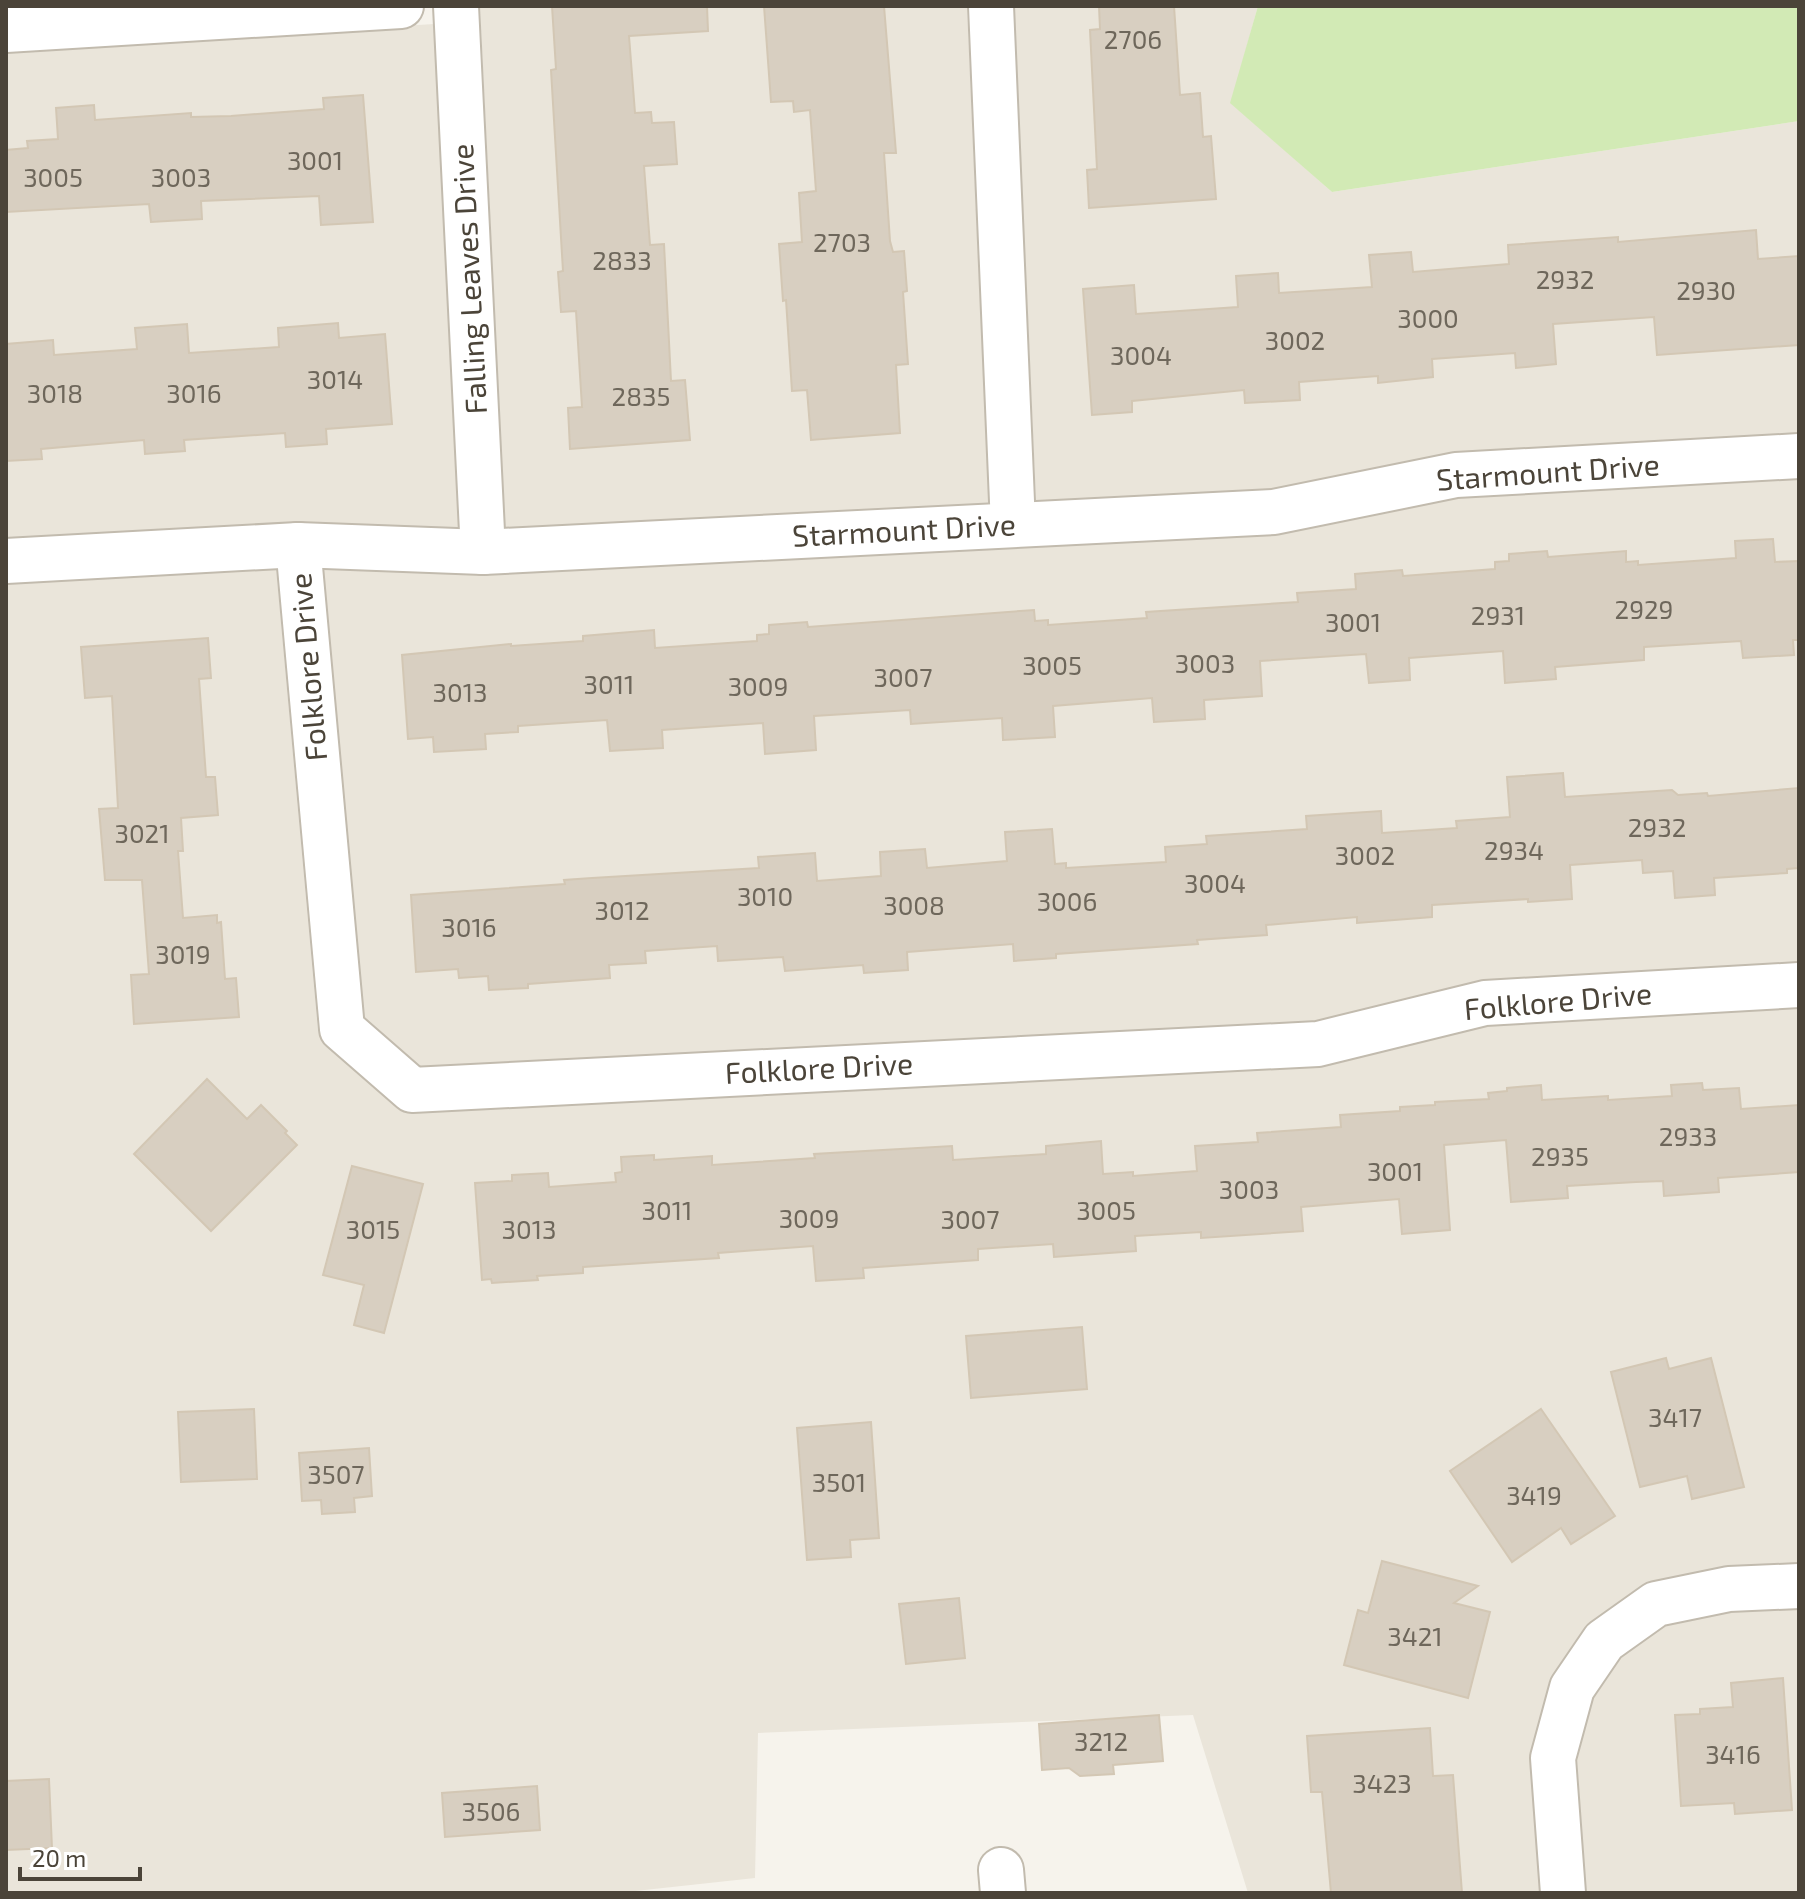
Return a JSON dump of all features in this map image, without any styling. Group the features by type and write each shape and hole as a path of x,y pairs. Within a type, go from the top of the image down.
{"street":[{"path":"6,30 401,6"},
{"name":"Falling Leaves Drive","path":"456,6 483,552"},
{"path":"991,6 1013,525"},
{"name":"Starmount Drive","path":"6,561 298,545 483,552 1274,512 1456,475 1799,456"},
{"name":"Folklore Drive","path":"298,545 342,1029 412,1090 1318,1044 1485,1003 1799,985"},
{"path":"1563,1893 1553,1758 1572,1688 1604,1641 1656,1604 1729,1589 1799,1586"}],"shaded area":[{"path":"480,6 967,6 989,506 505,530"},
{"path":"1014,6 1258,6 1231,103 1332,192 1799,121 1799,435 1271,491 1036,503"},
{"path":"434,24 459,530 320,525 319,522 6,540 6,51"},
{"path":"1799,477 1799,964 1314,1023 421,1068 364,1019 323,567 461,574 1274,532 1460,496"},
{"path":"276,567 318,1031 325,1044 396,1104 1488,1024 1799,1006 1799,1565 1590,1625 1550,1683 1531,1754 1540,1893 1248,1893 1193,1715 758,1733 755,1878 617,1893 6,1893 6,582"},
{"path":"1799,1606 1799,1893 1586,1893 1577,1760 1594,1695 1622,1655 1666,1624 1732,1610"}],"green space":[{"path":"1258,6 1799,6 1799,121 1332,192 1230,103"}],"building":[{"path":"552,6 707,6 708,31 629,36 635,113 651,112 652,123 674,122 677,164 644,166 650,245 664,244 671,381 685,380 690,440 570,449 568,408 582,407 576,311 561,312 558,272 563,271 551,70 556,69"},
{"path":"764,6 884,6 896,153 884,153 890,241 893,252 904,251 907,291 903,292 908,364 896,365 900,433 811,440 807,390 792,391 779,244 802,242 799,193 816,191 810,110 794,112 793,101 771,102"},
{"path":"1099,6 1174,6 1180,95 1200,93 1203,137 1211,136 1216,199 1089,208 1087,170 1097,169 1090,30 1100,29"},
{"path":"363,95 373,222 321,225 319,196 201,201 202,219 151,222 149,204 6,212 6,150 28,148 27,141 58,139 56,108 94,105 95,120 191,113 191,117 231,116 324,109 323,98"},
{"path":"1756,230 1758,259 1799,256 1799,345 1657,355 1654,317 1553,324 1556,364 1516,368 1515,353 1432,359 1433,377 1378,383 1378,376 1299,382 1300,400 1245,403 1244,390 1132,401 1132,412 1092,415 1083,289 1134,285 1136,314 1238,307 1236,276 1278,273 1279,293 1372,287 1369,255 1411,252 1413,272 1509,264 1508,245 1618,237 1618,242"},
{"path":"338,323 339,338 385,334 392,424 326,429 327,444 286,447 285,433 184,440 185,451 145,454 144,440 41,449 42,459 6,461 6,344 53,340 54,355 137,349 135,328 187,324 189,353 279,347 278,328"},
{"path":"1773,539 1775,562 1799,561 1799,640 1793,640 1794,655 1743,658 1741,641 1644,647 1644,660 1555,667 1556,679 1505,683 1503,651 1409,658 1410,680 1369,683 1366,654 1260,661 1262,696 1204,700 1205,719 1154,722 1152,698 1053,706 1055,737 1003,740 1002,718 911,724 910,710 814,716 816,750 765,754 763,723 662,730 663,748 610,751 607,720 518,726 518,732 485,734 486,749 434,752 433,737 408,739 402,655 511,644 583,641 583,636 654,630 655,648 757,641 757,635 769,634 769,625 807,622 808,627 1034,610 1035,621 1048,620 1048,625 1147,618 1146,612 1298,602 1297,593 1356,589 1355,574 1402,570 1403,576 1495,569 1495,562 1509,561 1509,554 1547,551 1548,557 1626,551 1626,562 1638,561 1638,565 1736,558 1735,541"},
{"path":"208,638 211,678 199,679 206,777 215,777 218,815 181,818 183,851 178,851 183,918 217,915 217,923 221,922 225,979 236,978 239,1017 134,1024 131,975 149,974 142,880 105,880 99,809 118,808 112,696 85,698 81,647"},
{"path":"1563,773 1565,797 1672,790 1678,795 1707,793 1708,796 1799,788 1799,868 1787,869 1787,873 1714,878 1715,895 1675,898 1673,871 1643,873 1642,860 1570,865 1572,899 1432,905 1432,917 1357,923 1357,917 1266,925 1267,935 1197,940 1198,944 1056,954 1056,958 1014,961 1013,944 907,952 908,970 864,973 863,965 785,971 783,957 718,961 717,946 645,951 646,963 609,965 610,978 528,984 528,988 489,990 488,976 459,978 458,969 416,972 411,895 565,884 564,880 759,868 758,857 815,853 817,881 881,876 880,852 925,849 927,868 1007,861 1005,832 1052,829 1055,864 1066,863 1066,868 1166,862 1165,847 1207,844 1206,836 1307,829 1306,816 1381,811 1382,833 1457,828 1456,821 1510,817 1507,777"},
{"path":"207,1079 247,1119 261,1105 297,1145 211,1231 134,1154"},
{"path":"1702,1083 1703,1090 1739,1088 1741,1109 1799,1105 1799,1172 1718,1178 1719,1192 1664,1196 1663,1181 1636,1182 1567,1186 1568,1198 1511,1202 1506,1140 1444,1145 1450,1230 1402,1234 1399,1199 1301,1207 1303,1231 1201,1238 1201,1232 1135,1236 1136,1251 1054,1257 1053,1244 978,1249 978,1260 863,1268 864,1278 816,1281 813,1246 718,1253 719,1258 583,1267 583,1273 537,1276 538,1280 492,1283 491,1279 482,1280 475,1183 512,1181 512,1175 548,1173 549,1187 616,1182 615,1173 622,1172 621,1157 654,1155 654,1160 712,1156 712,1165 815,1158 814,1154 952,1146 953,1160 1046,1154 1046,1146 1101,1141 1103,1174 1133,1172 1133,1176 1197,1171 1195,1146 1258,1142 1257,1133 1341,1127 1340,1115 1400,1111 1400,1107 1435,1105 1435,1102 1489,1099 1488,1093 1507,1091 1507,1088 1541,1085 1542,1100 1608,1096 1608,1100 1672,1096 1671,1085"},
{"path":"352,1166 423,1184 384,1333 354,1325 364,1285 323,1275"},
{"path":"1082,1327 1087,1389 971,1398 966,1336"},
{"path":"1666,1358 1669,1369 1711,1358 1744,1487 1692,1499 1687,1476 1640,1487 1611,1372"},
{"path":"254,1409 257,1479 181,1482 178,1412"},
{"path":"1541,1409 1615,1516 1571,1544 1561,1528 1512,1562 1450,1471"},
{"path":"871,1422 879,1538 850,1540 851,1557 807,1560 797,1428"},
{"path":"369,1448 372,1496 354,1498 355,1512 322,1514 321,1500 302,1501 299,1453"},
{"path":"1382,1561 1478,1586 1454,1603 1490,1612 1468,1698 1344,1665 1358,1610 1368,1613"},
{"path":"959,1598 965,1658 906,1664 899,1604"},
{"path":"1783,1678 1792,1810 1735,1814 1734,1803 1681,1806 1675,1715 1700,1714 1700,1709 1733,1707 1731,1683"},
{"path":"1159,1715 1163,1761 1113,1765 1114,1774 1080,1776 1069,1768 1042,1770 1039,1724"},
{"path":"1430,1728 1433,1776 1453,1775 1462,1893 1331,1893 1322,1792 1311,1792 1307,1736"},
{"path":"49,1779 52,1848 6,1850 6,1781"},
{"path":"537,1786 540,1830 445,1837 442,1793"}]}
